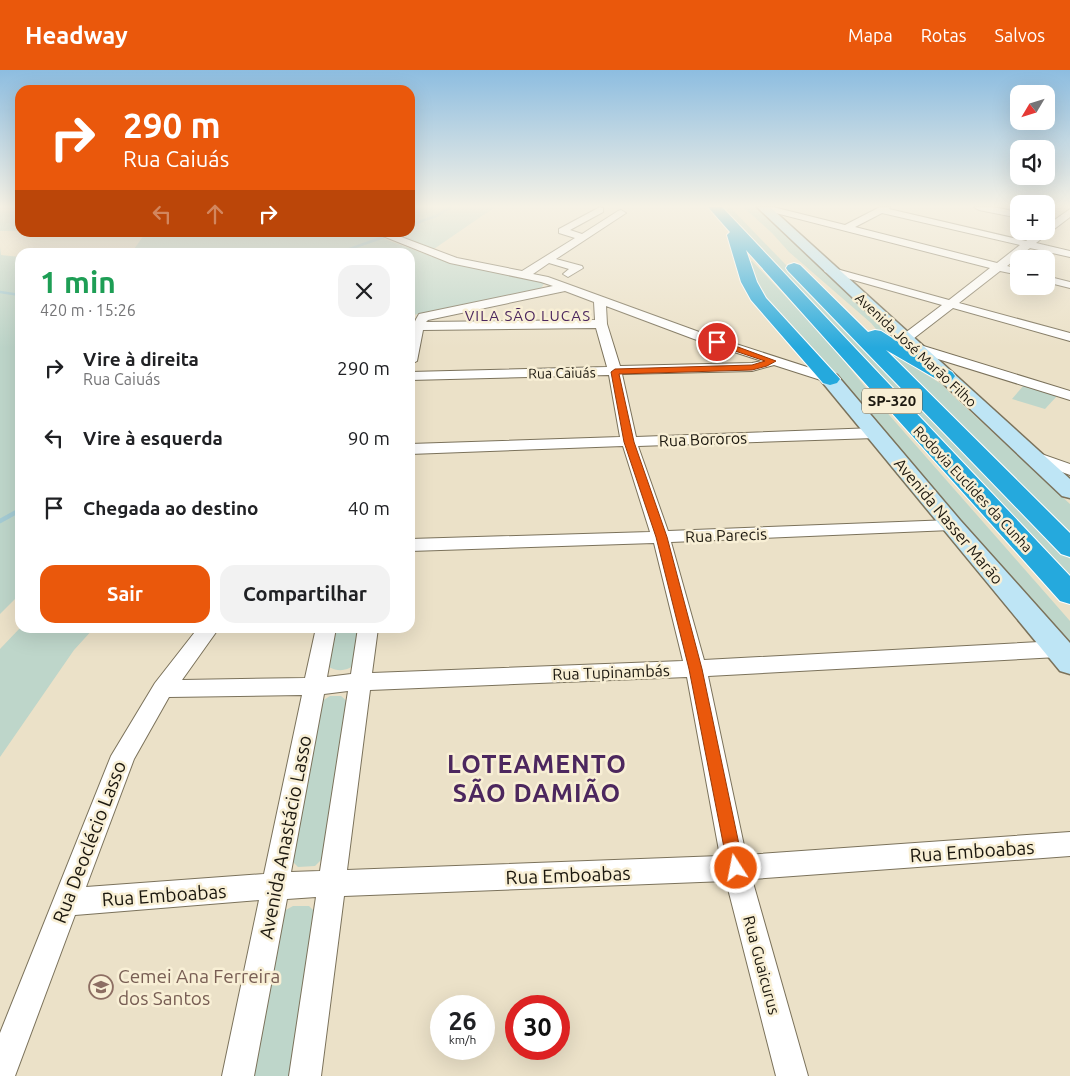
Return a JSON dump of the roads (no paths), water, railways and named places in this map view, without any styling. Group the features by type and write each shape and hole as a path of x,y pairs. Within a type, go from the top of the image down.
{"highway":[{"path":"740,254 749,282 759,300 830,379"},
{"name":"Rodovia Euclides da Cunha","path":"765,254 1070,594"},
{"name":"Rodovia Euclides da Cunha","path":"777,254 799,273 1070,548"},
{"path":"799,273 885,342 945,376"}],"main road":[{"name":"Avenida José Marão Filho","path":"812,254 1070,491"},
{"name":"Avenida Nasser Marão","path":"830,379 951,525 1064,656"}],"street":[{"path":"435,254 454,261 525,274 772,361 830,379"},
{"path":"525,274 558,254"},
{"path":"946,254 1010,270"},
{"path":"1018,254 953,304 911,343 1070,396"},
{"path":"549,260 578,268 568,274"},
{"path":"829,270 1070,337"},
{"path":"1055,281 1070,285"},
{"path":"421,322 449,312 566,287"},
{"name":"Rua Guaicurus","path":"600,300 601,324 615,372 629,442 661,537 696,669 736,868 792,1076"},
{"path":"449,312 456,326"},
{"path":"421,322 456,326 601,324"},
{"path":"415,344 421,322"},
{"name":"Rua Caiuás","path":"415,376 752,367 764,365 772,361"},
{"name":"Rua Bororos","path":"415,449 876,433"},
{"path":"1030,455 1070,470"},
{"name":"Rua Parecis","path":"415,545 951,525"},
{"name":"Rua Deoclécio Lasso","path":"0,1073 123,756 164,689 205,633"},
{"name":"Avenida Anastácio Lasso","path":"238,1076 325,633"},
{"path":"305,1076 367,633"},
{"name":"Rua Tupinambás","path":"164,689 315,686 360,682 1064,656"},
{"name":"Rua Emboabas","path":"66,902 275,886 736,868 1070,844"}],"waterway":[{"path":"0,292 15,294"},
{"path":"0,521 15,513"}],"place":[{"name":"Cemei Ana Ferreira dos Santos","path":"101,987"}],"district":[{"name":"VILA SÃO LUCAS","path":"528,316"},
{"name":"LOTEAMENTO SÃO DAMIÃO","path":"537,778"}]}
